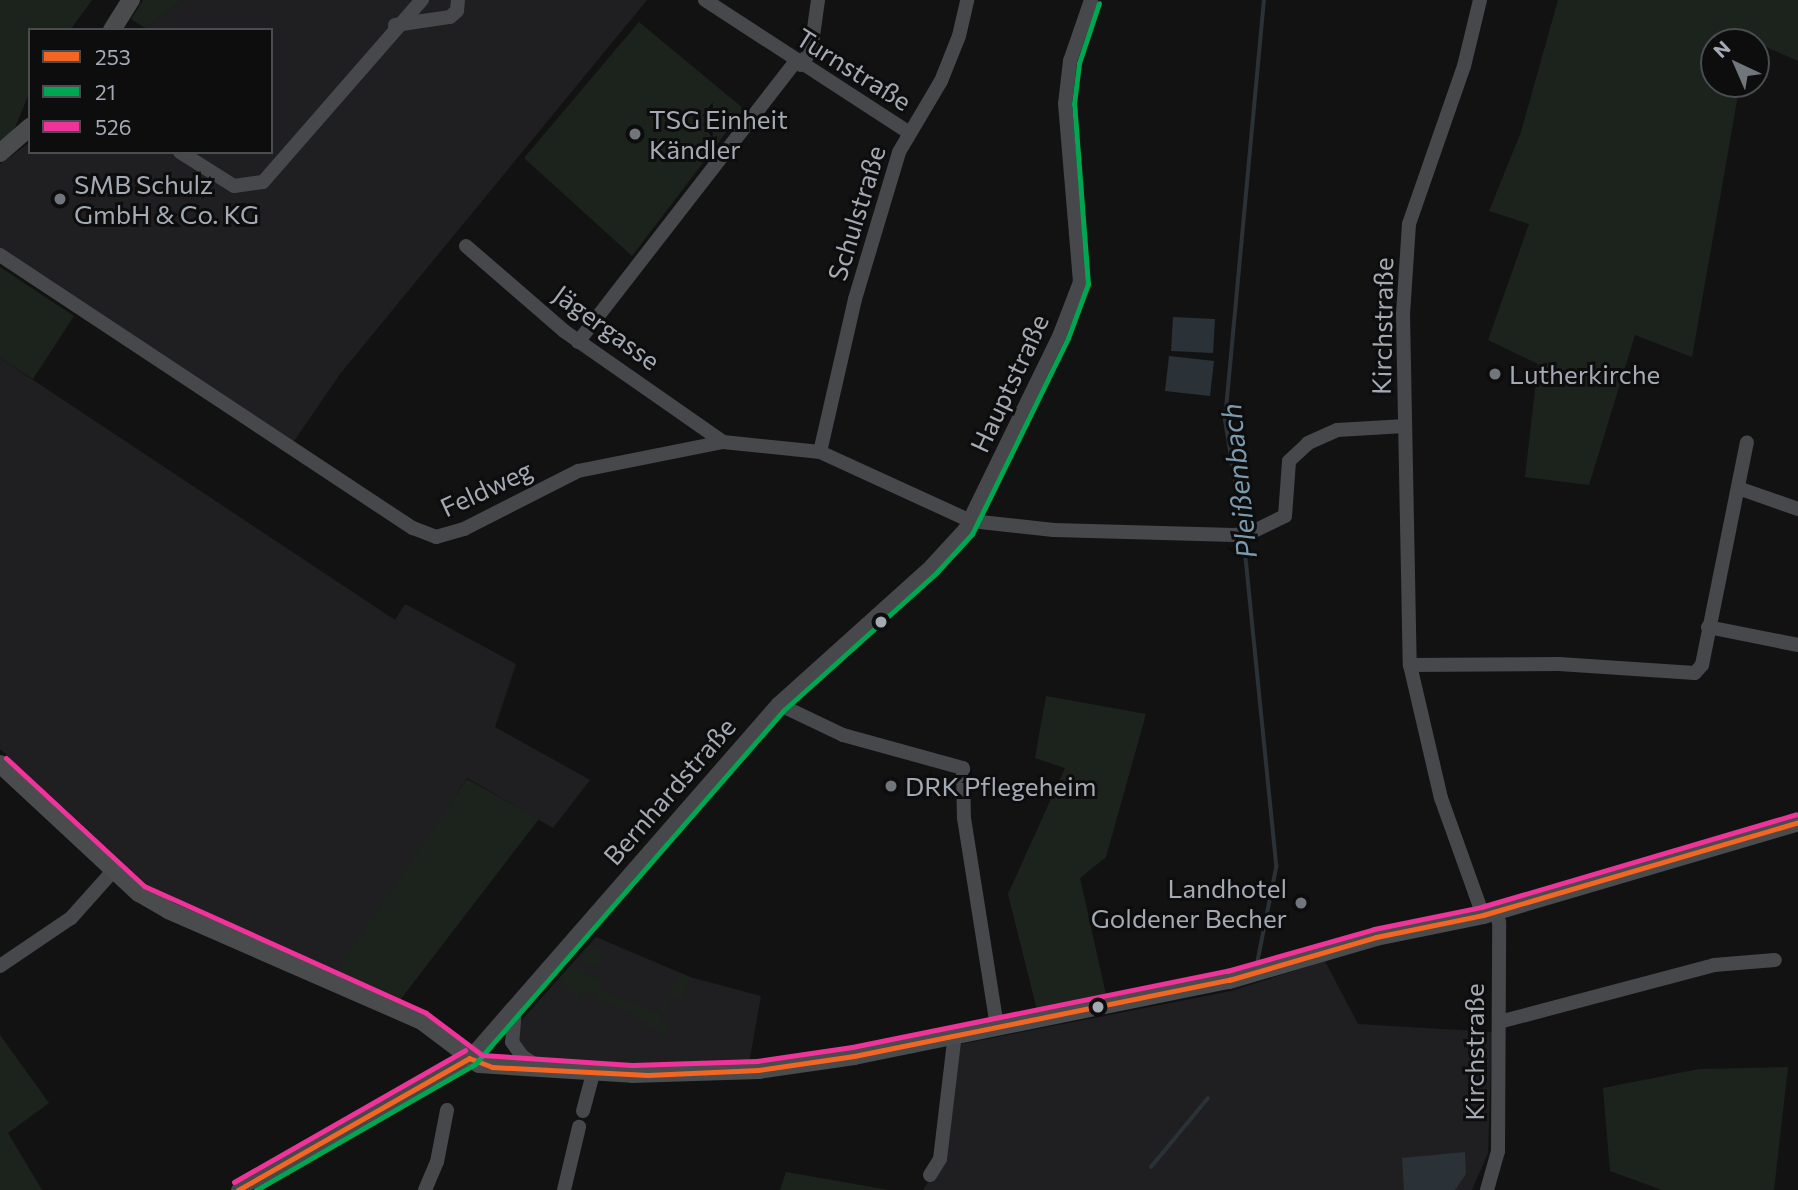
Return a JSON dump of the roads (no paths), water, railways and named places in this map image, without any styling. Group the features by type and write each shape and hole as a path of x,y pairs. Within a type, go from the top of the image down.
{"main road":[{"path":"113,28 131,0"},
{"path":"0,153 28,129"},
{"path":"0,764 113,871 168,910 422,1021 469,1058 492,1067 593,1073 758,1070 997,1027 1229,980 1376,937 1489,913 1798,822"}],"street":[{"path":"183,154 234,186 263,182 395,25 422,0"},
{"path":"395,25 447,18 457,11 458,0"},
{"name":"Turnstraße","path":"705,0 798,63 908,132"},
{"path":"578,342 811,50 818,0"},
{"name":"Schulstraße","path":"820,452 855,299 908,132 941,81 959,36 967,0"},
{"name":"Hauptstraße","path":"778,704 931,566 971,521 1080,282 1065,104 1070,61 1091,0"},
{"name":"Kirchstraße","path":"1480,0 1464,66 1409,224 1403,314 1410,665 1441,798 1489,913 1499,1022 1499,1151 1487,1190"},
{"name":"Jägergasse","path":"466,246 578,342 723,442"},
{"name":"Feldweg","path":"0,255 413,528 436,537 464,529 578,471 723,442 820,452 971,521 1054,530 1234,535 1250,533 1284,516 1289,461 1298,450 1337,430 1405,426"},
{"path":"1410,665 1592,665 1686,676 1702,664 1747,442"},
{"path":"1738,488 1798,509"},
{"path":"1708,627 1798,645"},
{"path":"778,704 843,735 963,768 964,818 997,1027"},
{"name":"Bernhardstraße","path":"238,1190 469,1058 515,1009 778,704"},
{"path":"0,966 71,918 113,871"},
{"path":"1499,1022 1714,965 1775,960"},
{"path":"515,1009 511,1033 516,1051 544,1069"},
{"path":"930,1175 940,1159 955,1034"},
{"path":"583,1111 593,1073"},
{"path":"425,1190 437,1162 447,1110"},
{"path":"564,1190 579,1127"}],"waterway":[{"name":"Pleißenbach","path":"1243,530 1225,420 1264,0"},
{"name":"Pleißenbach","path":"1244,538 1277,866 1258,961"},
{"name":"Pleißenbach","path":"1151,1167 1208,1098"}],"place":[{"name":"TSG Einheit Kändler","path":"635,134"},
{"name":"SMB Schulz GmbH & Co. KG","path":"60,199"},
{"name":"Lutherkirche","path":"1495,374"},
{"name":"DRK Pflegeheim","path":"891,786"},
{"name":"Landhotel Goldener Becher","path":"1301,903"}]}
